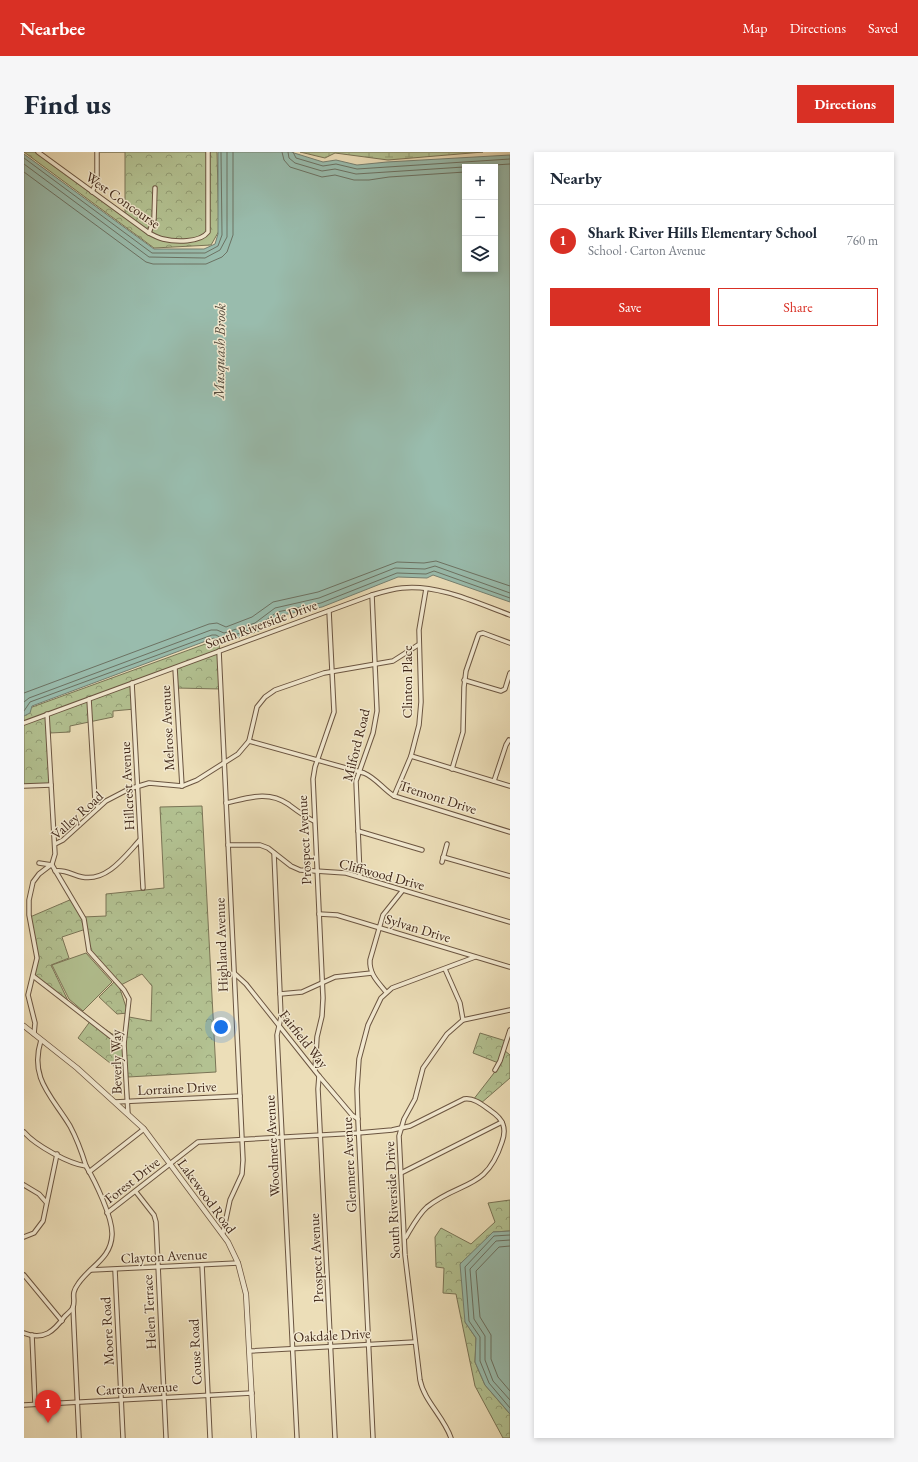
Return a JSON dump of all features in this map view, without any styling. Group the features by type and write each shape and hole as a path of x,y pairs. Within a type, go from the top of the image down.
{"street":[{"name":"West Concourse","path":"38,152 44,154 92,192 149,233 166,240 196,239 204,236 208,232 208,152"},
{"path":"92,192 97,181 97,152"},
{"path":"149,233 154,218 155,188"},
{"name":"South Riverside Drive","path":"24,723 372,595 402,588 426,589 446,593 510,615"},
{"name":"Clinton Place","path":"394,796 417,736 420,713 418,645 426,589"},
{"name":"Milford Road","path":"360,877 356,781 358,771 376,721 377,702 372,595"},
{"name":"Prospect Avenue","path":"315,1070 317,1037 323,1009 313,779 317,760 334,712 329,611"},
{"path":"452,769 463,732 464,680 479,634 510,643"},
{"path":"249,741 255,710 265,697 290,684 332,671 376,664 400,658 418,645"},
{"name":"Highland Avenue","path":"219,652 242,1139 242,1174 230,1200 222,1233"},
{"name":"Melrose Avenue","path":"175,668 182,786"},
{"path":"464,680 501,691 505,689 510,673"},
{"name":"Hillcrest Avenue","path":"132,684 143,888"},
{"path":"89,699 95,800 98,808"},
{"path":"47,714 55,844"},
{"path":"494,781 506,744 510,739"},
{"name":"Valley Road","path":"52,865 55,854 55,844 63,840 98,808 115,796 149,783 182,786 197,780 240,752 249,741"},
{"name":"Tremont Drive","path":"249,741 358,771 374,778 385,790 394,796 510,832"},
{"path":"410,756 510,786"},
{"path":"24,786 51,785"},
{"path":"226,803 261,795 272,796 282,800 314,821"},
{"path":"358,831 422,850"},
{"path":"55,871 62,870 85,878 102,875 115,866 140,840"},
{"path":"442,862 447,844"},
{"name":"Cliffwood Drive","path":"228,845 260,845 295,868 338,872 360,877 510,922"},
{"name":"Woodmere Avenue","path":"274,853 281,1017 277,1035 297,1438"},
{"path":"444,857 510,876"},
{"path":"39,863 52,865"},
{"path":"34,1034 35,1023 28,995 37,958 26,908 33,882 39,874 52,865"},
{"name":"Beverly Way","path":"52,865 84,919 90,951 127,994 129,1005 124,1044 128,1114"},
{"path":"403,890 386,911 379,928 370,960 372,973 386,992 475,957"},
{"name":"Sylvan Drive","path":"319,914 337,915 510,967"},
{"path":"445,969 460,1003 463,1020"},
{"name":"Fairfield Way","path":"234,973 246,984 319,1076 352,1115 358,1119"},
{"path":"280,994 298,993 322,982 341,976 372,973"},
{"path":"33,976 118,1042 124,1044"},
{"name":"Glenmere Avenue","path":"374,1438 358,1133 358,1069 364,1038 374,1010 386,992"},
{"name":"South Riverside Drive","path":"451,1438 446,1424 421,1386 405,1255 406,1237 399,1136 415,1099 420,1074 425,1063 447,1034 463,1020 510,1010"},
{"name":"Lakewood Road","path":"24,1026 77,1068 144,1129 222,1233 238,1263 246,1294 254,1438"},
{"path":"495,1070 500,1061 510,1030"},
{"path":"41,1040 38,1057 38,1072 54,1103 72,1129 112,1228 111,1242 106,1255 85,1276 73,1292 79,1438"},
{"name":"Prospect Avenue","path":"319,1076 320,1136 335,1438"},
{"name":"Lorraine Drive","path":"115,1102 240,1096"},
{"name":"Forest Drive","path":"107,1213 136,1192 198,1142 320,1136 402,1128 410,1126 466,1098 474,1100 492,1111 502,1122"},
{"path":"401,1173 502,1122 505,1127 505,1136 497,1158 489,1171 479,1179 429,1206 421,1213 406,1237"},
{"path":"90,1172 144,1129"},
{"path":"24,1132 31,1139 76,1165 86,1166"},
{"path":"24,1237 32,1234 39,1228 44,1219 46,1202 57,1154"},
{"path":"24,1185 39,1194 46,1202"},
{"name":"Helen Terrace","path":"136,1192 155,1218 166,1438"},
{"name":"Clayton Avenue","path":"91,1270 202,1266 238,1263"},
{"name":"Couse Road","path":"202,1266 210,1438"},
{"name":"Moore Road","path":"115,1270 123,1438"},
{"path":"24,1275 62,1321"},
{"path":"24,1333 42,1335 50,1332 62,1321 73,1307"},
{"path":"32,1335 35,1404"},
{"name":"Oakdale Drive","path":"250,1351 415,1342"},
{"name":"Carton Avenue","path":"24,1404 252,1393"}],"green space":[{"path":"24,152 39,152 125,213 125,152 217,152 219,231 211,245 154,248"},
{"path":"300,152 483,152 388,160 335,153 325,158"},
{"path":"219,639 221,689 176,688 175,666 134,682 135,709 113,711 113,717 70,726 70,732 50,733 52,784 24,785 24,710"},
{"path":"202,806 216,1072 128,1077 127,1070 119,1070 78,1038 91,1020 126,1043 129,1017 151,1021 152,986 142,974 119,986 128,1013 117,1014 99,997 115,981 89,950 86,929 62,937 69,958 51,965 70,1005 33,976 37,955 30,917 72,899 83,917 106,916 106,894 164,888 160,807"},
{"path":"86,953 112,982 83,1011 69,999 52,965"},
{"path":"480,1033 506,1041 504,1050 510,1055 510,1078 480,1104 473,1100 501,1064 473,1053"},
{"path":"510,1200 510,1231 493,1232 465,1322 476,1338 475,1362 485,1385 510,1414 510,1438 503,1438 475,1386 456,1294 443,1293 444,1268 436,1267 435,1237 441,1228 471,1244 495,1222 488,1203"}],"water":[{"name":"Musquash Brook","path":"218,152 291,152 323,162 336,160 357,165 510,155 510,602 433,575 427,578 398,577 322,607 278,616 259,631 221,644 214,638 32,706 30,713 24,716 24,154 154,249 204,249 215,244 218,234"},
{"path":"510,1231 510,1414 485,1385 475,1362 476,1338 465,1322 460,1264 493,1232"}],"place":[{"name":"Shark River Hills Elementary School","path":"48,1423"}]}
